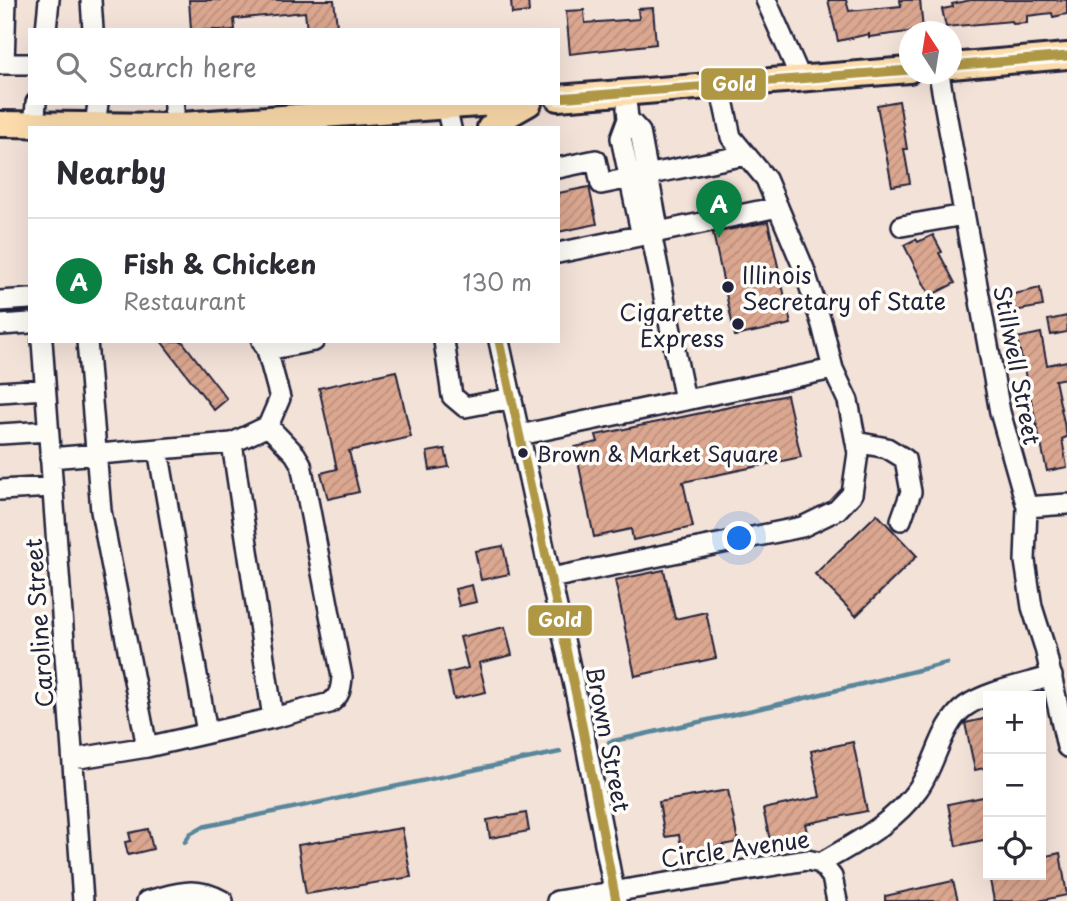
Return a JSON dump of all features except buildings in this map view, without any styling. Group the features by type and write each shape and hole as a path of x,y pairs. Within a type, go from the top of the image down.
{"main road":[{"path":"962,65 1067,56"},
{"path":"560,98 899,71"},
{"path":"0,124 35,119 234,119 277,111 332,109 449,117 488,105"},
{"path":"492,126 525,105"}],"street":[{"path":"6,0 2,64 28,64"},
{"path":"46,28 50,0"},
{"path":"90,0 93,28"},
{"path":"766,0 800,79"},
{"name":"Stillwell Street","path":"941,84 1000,412 1027,508 1025,561 1032,607 1063,705 1067,747"},
{"path":"551,578 802,527 837,510 852,494 858,453 848,401 833,369 804,269 766,179 731,138 720,86"},
{"path":"626,93 628,120 640,132 638,176 657,223 651,233 685,400"},
{"path":"560,168 596,160 601,184 746,155"},
{"path":"560,253 778,207"},
{"path":"902,226 964,215"},
{"path":"0,301 28,299"},
{"path":"0,325 28,323"},
{"name":"Caroline Street","path":"42,343 83,901"},
{"path":"87,343 101,511 147,747"},
{"path":"50,458 232,443 268,426 280,398 265,345 290,343"},
{"path":"444,343 453,396 466,407 512,398"},
{"name":"Brown Street","path":"499,343 578,704 615,896"},
{"path":"520,435 833,369"},
{"path":"0,392 45,389"},
{"path":"73,760 147,747 272,718 330,703 336,699 341,689 342,677 301,464 268,426"},
{"path":"0,434 48,431"},
{"path":"856,442 887,447 905,459 911,492 901,520"},
{"path":"232,443 272,718"},
{"path":"158,449 207,733"},
{"path":"0,490 52,487"},
{"path":"1027,508 1067,504"},
{"name":"Circle Avenue","path":"557,901 615,896 807,860 821,863 873,834 902,808 920,787 949,727 964,707 982,698 1052,676"},
{"path":"821,863 832,877 837,901"},
{"path":"146,901 191,891 210,894 223,901"}],"waterway":[{"path":"609,742 947,663"},
{"path":"185,842 190,834 202,827 560,752"}],"transit line":[{"name":"Gold","path":"962,65 1067,56"},
{"name":"Gold","path":"560,98 899,71"},
{"name":"Gold","path":"499,343 578,704 616,901"}],"place":[{"name":"Fish & Chicken","path":"719,238"},
{"name":"Illinois Secretary of State","path":"728,287"},
{"name":"Cigarette Express","path":"738,324"},
{"name":"Brown & Market Square","path":"523,453"}]}
